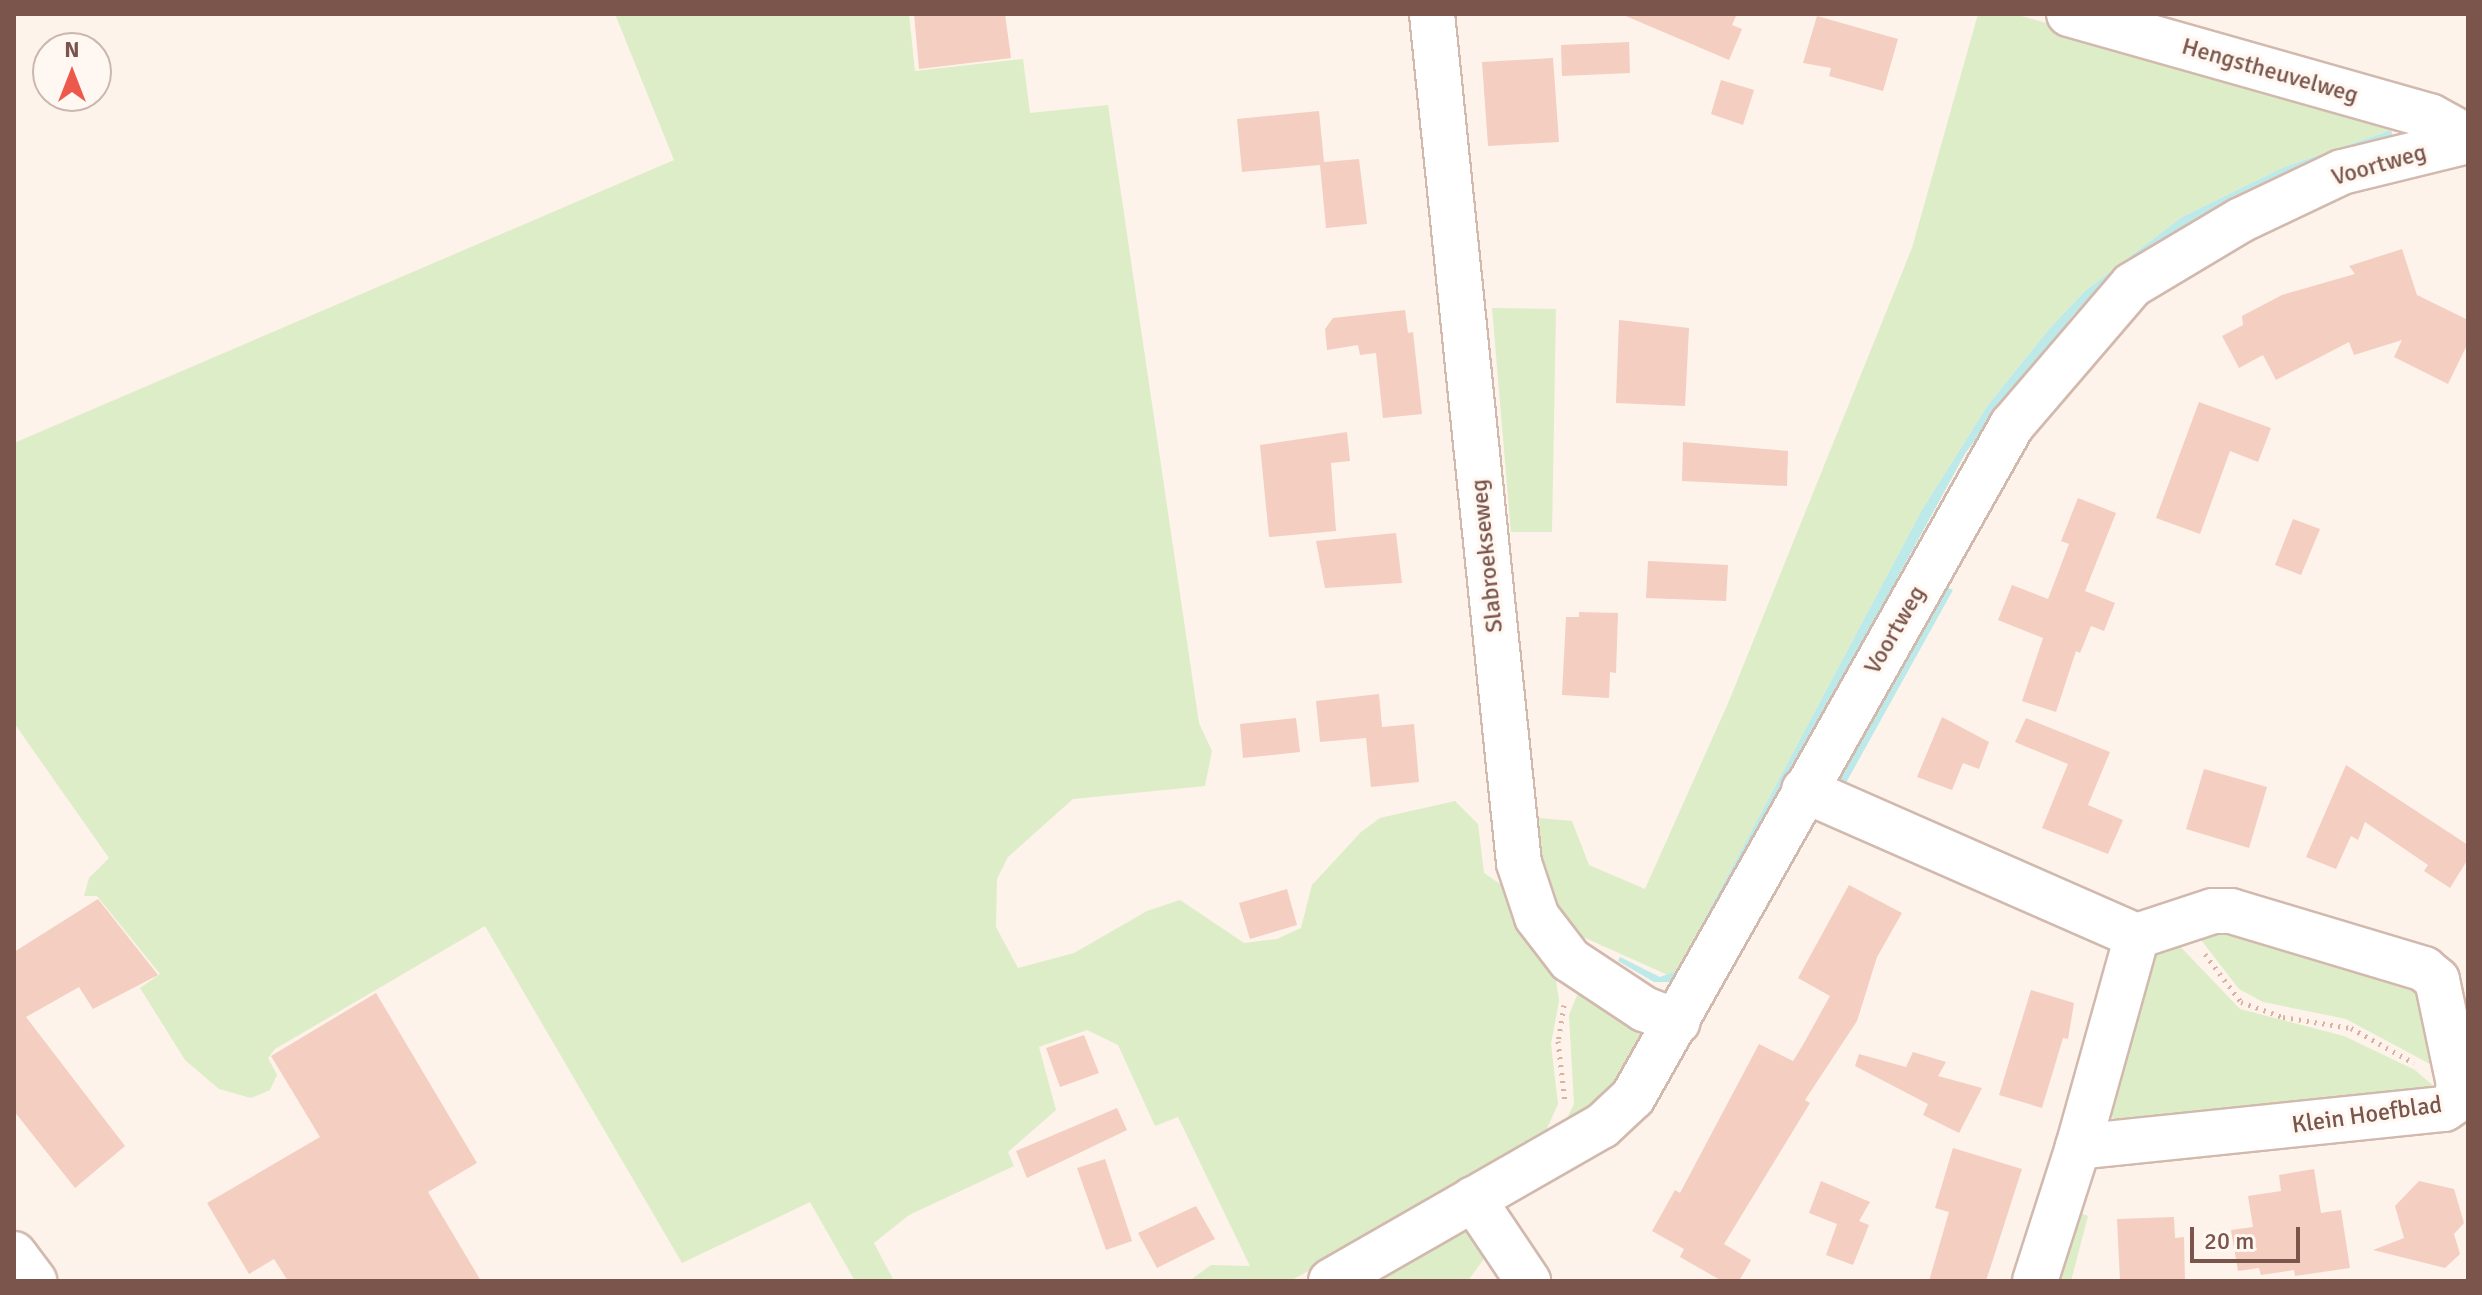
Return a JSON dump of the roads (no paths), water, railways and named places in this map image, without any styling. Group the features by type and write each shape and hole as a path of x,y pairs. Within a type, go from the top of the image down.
{"street":[{"name":"Slabroekseweg","path":"1432,14 1519,863 1537,917 1570,960 1644,1009 1678,1022"},
{"name":"Hengstheuvelweg","path":"2069,14 2430,116 2468,139"},
{"name":"Voortweg","path":"1331,1281 1602,1126 1633,1097 2012,425 2132,285 2241,220 2342,172 2468,139"},
{"path":"1804,790 2137,936 2078,1147 2035,1281"},
{"name":"Klein Hoefblad","path":"2078,1147 2444,1109 2456,1101 2459,1084 2437,980 2424,969 2231,911 2213,911 2137,936"},
{"path":"1473,1199 1516,1266"},
{"path":"14,1254 34,1281"}],"water":[{"path":"2391,130 2393,136 2259,187 2170,234 2074,314 1966,452 1682,973 1669,982 1654,982 1618,961 1620,957 1660,977 1677,971 1923,508 1988,405 2050,328 2085,291 2182,217 2282,168"},
{"path":"1946,587 1953,590 1842,790 1838,783"}]}
